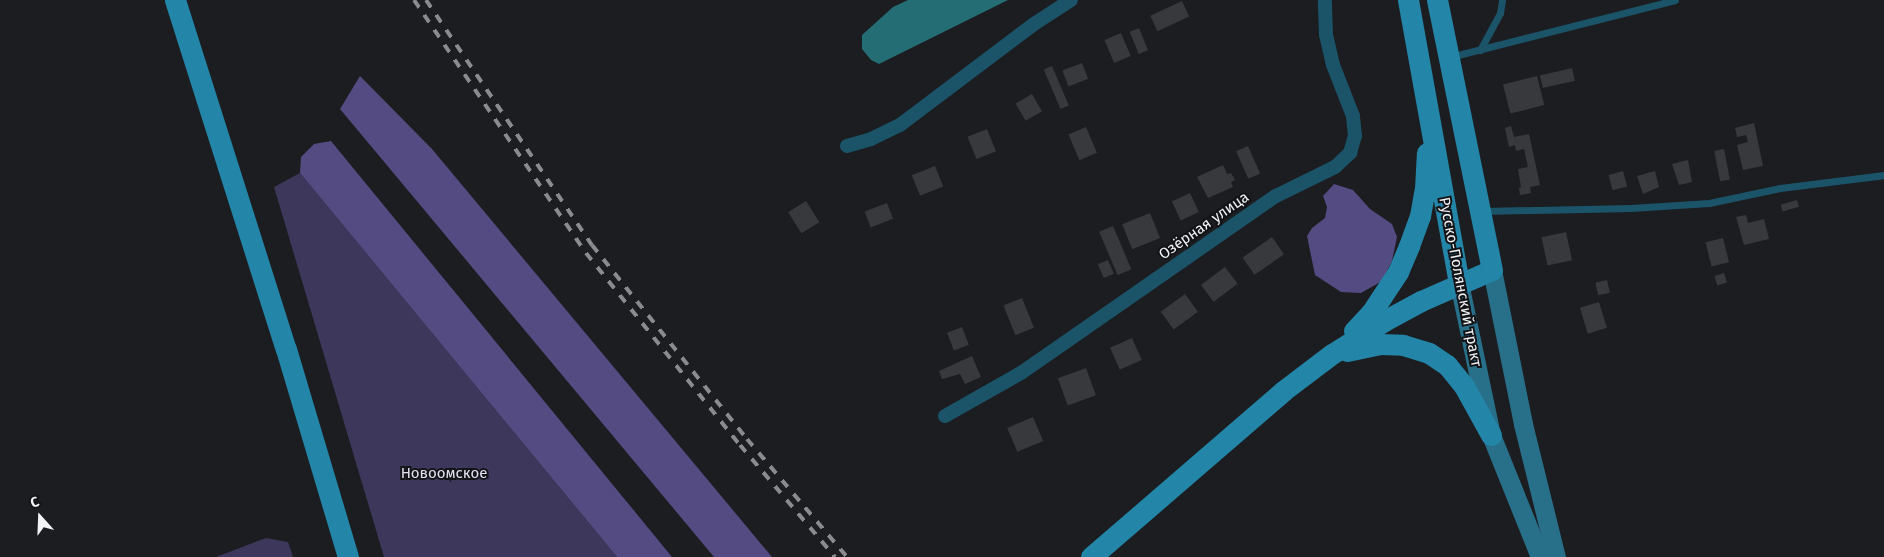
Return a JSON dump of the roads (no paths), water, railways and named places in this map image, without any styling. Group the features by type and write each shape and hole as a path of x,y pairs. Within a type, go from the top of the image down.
{"main road":[{"path":"176,0 286,349 348,557"},
{"name":"Русско-Полянский тракт","path":"1408,0 1459,283 1491,436 1540,557"},
{"path":"1437,0 1523,424 1556,557"},
{"path":"1332,354 1371,313 1398,272 1409,246 1420,216 1425,189 1427,156 1426,98"},
{"path":"1091,557 1283,392 1332,354 1384,321 1459,283 1492,270"},
{"path":"1332,354 1378,344 1403,345 1429,353 1447,365 1464,386 1491,436"}],"street":[{"path":"848,146 871,139 900,125 1026,30 1071,0"},
{"name":"Озёрная улица","path":"946,416 1021,373 1276,196 1336,166 1350,153 1355,136 1353,116 1326,35 1325,0"}],"lane":[{"path":"1480,50 1500,13 1502,0"},
{"path":"1449,58 1675,0"},
{"path":"1480,211 1631,208 1708,203 1780,188 1884,175"}],"water":[{"path":"908,0 1008,0 879,64 871,60 862,49 862,35 893,7"}],"railway":[{"path":"414,0 586,253 740,445 835,557"},
{"path":"426,0 592,245 747,439 847,557"}],"park label":[{"name":"Новоомское","path":"444,474"}]}
